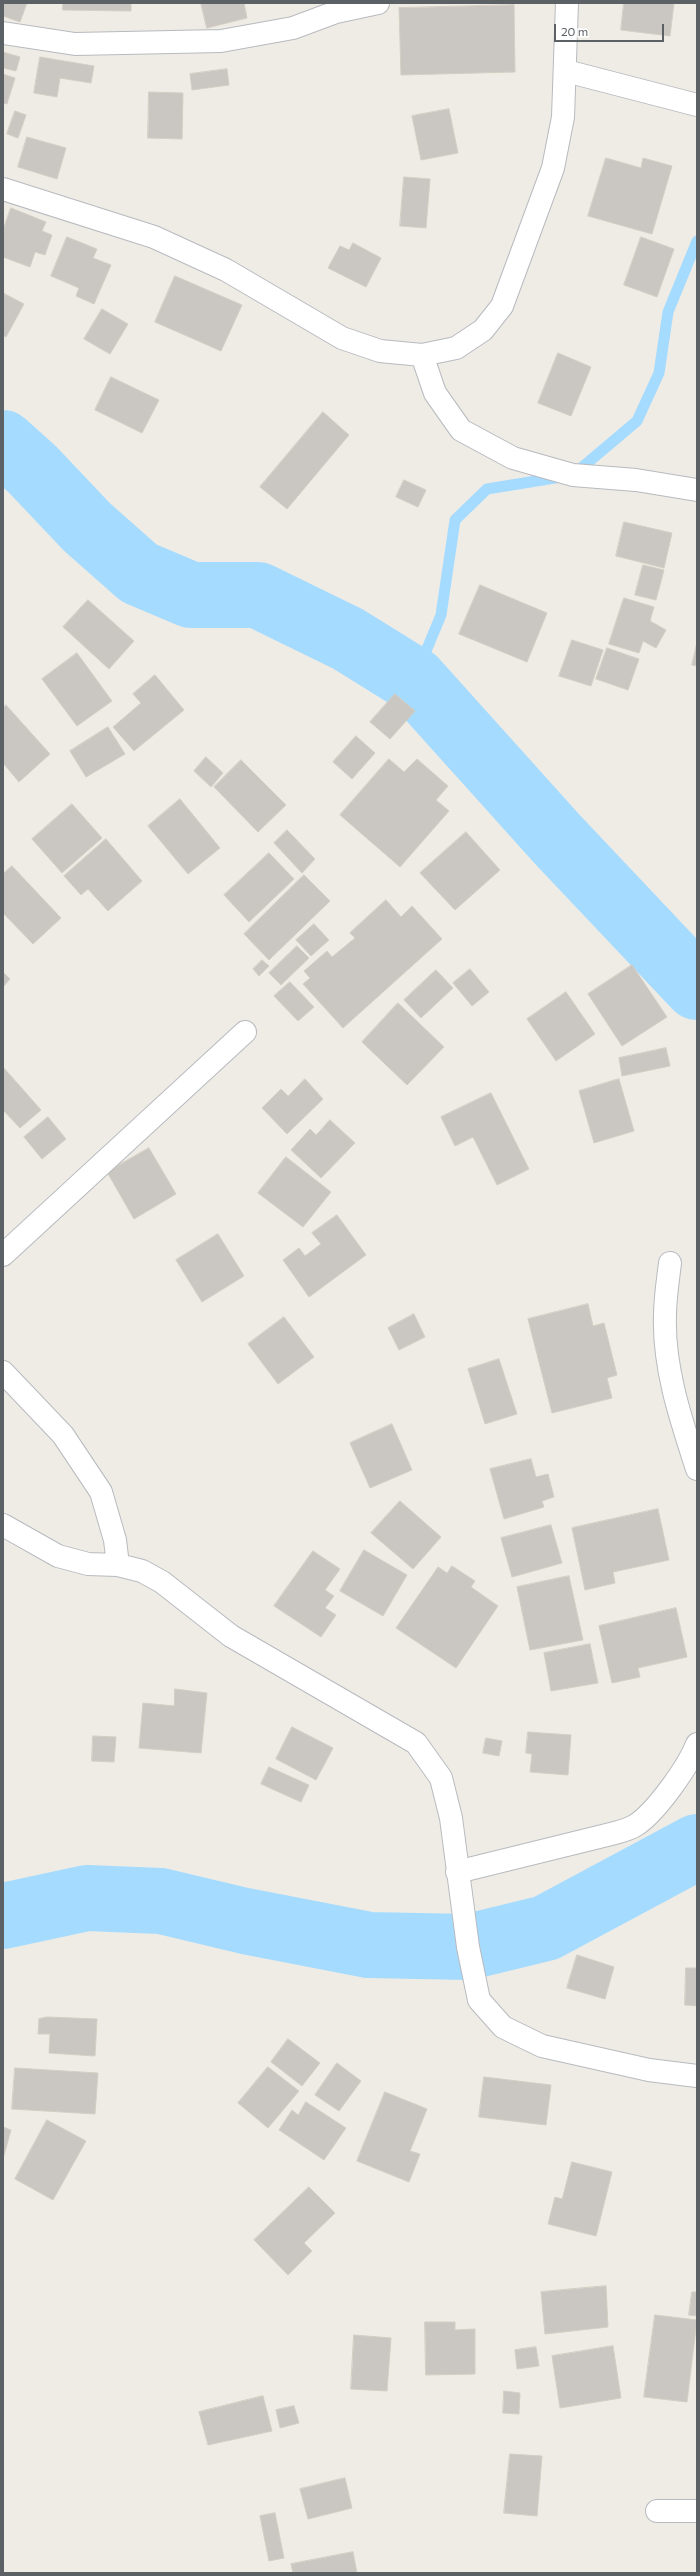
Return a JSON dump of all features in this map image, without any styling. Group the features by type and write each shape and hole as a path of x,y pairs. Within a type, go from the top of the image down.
{"street":[{"path":"3,33 75,44 222,40 293,28 336,12 378,3"},
{"path":"3,189 154,237 226,270 342,338 380,352 422,355 456,348 483,330 502,306 553,168 562,117 566,71 567,3"},
{"path":"566,71 697,105"},
{"path":"422,355 435,393 461,430 513,458 573,475 636,480 697,490"},
{"path":"3,1255 245,1032"},
{"path":"670,1263 665,1315 670,1373 682,1424 697,1469"},
{"path":"3,1372 63,1435 101,1492 116,1540 118,1565"},
{"path":"3,1526 58,1556 88,1564 118,1565 142,1571 162,1582 231,1636 416,1743 441,1778 451,1818 468,1947 479,2000 503,2027 542,2046 649,2070 697,2076"},
{"path":"457,1872 615,1833 635,1826 655,1808 670,1789 697,1744"},
{"path":"657,2511 697,2511"}],"building":[{"path":"3,3 27,3 20,22 3,16"},
{"path":"63,3 131,3 131,11 63,10"},
{"path":"201,3 244,3 247,18 207,28"},
{"path":"624,3 674,3 670,36 621,30"},
{"path":"514,5 515,72 401,75 399,8"},
{"path":"3,52 20,57 16,71 3,68"},
{"path":"40,57 94,66 91,83 60,78 57,97 34,93"},
{"path":"227,69 229,85 192,90 190,74"},
{"path":"3,74 15,78 7,104 3,103"},
{"path":"149,92 183,93 182,139 148,138"},
{"path":"449,109 458,153 421,160 412,116"},
{"path":"15,111 26,115 18,138 7,134"},
{"path":"27,137 66,148 57,179 18,167"},
{"path":"606,158 641,168 643,158 672,166 652,234 588,216"},
{"path":"404,177 430,179 426,228 400,226"},
{"path":"11,208 46,222 42,231 52,235 45,255 35,252 30,267 3,257 3,230"},
{"path":"67,237 97,249 93,258 111,265 94,304 76,296 79,288 51,276"},
{"path":"641,237 674,249 657,297 624,285"},
{"path":"353,243 381,258 366,287 328,268 340,246 349,250"},
{"path":"175,276 242,305 221,351 155,322"},
{"path":"3,293 24,304 6,337 3,335"},
{"path":"102,309 128,324 110,354 84,339"},
{"path":"558,353 591,367 571,416 538,403"},
{"path":"111,377 159,400 142,433 95,410"},
{"path":"323,412 349,435 287,509 260,487"},
{"path":"404,480 426,490 418,507 396,497"},
{"path":"624,522 672,533 664,568 616,556"},
{"path":"643,565 664,570 656,600 635,595"},
{"path":"480,585 547,613 527,662 459,634"},
{"path":"624,598 654,607 650,621 666,630 656,648 643,641 639,653 609,644"},
{"path":"88,600 134,641 109,669 63,627"},
{"path":"572,640 603,650 591,686 559,676"},
{"path":"697,643 697,666 692,665"},
{"path":"607,648 639,659 628,690 596,679"},
{"path":"77,653 112,701 77,726 42,679"},
{"path":"155,675 184,710 134,751 113,727 141,703 133,694"},
{"path":"395,694 415,711 390,739 370,722"},
{"path":"6,705 50,754 19,782 3,763 3,708"},
{"path":"108,727 125,754 86,777 70,751"},
{"path":"356,736 375,753 352,779 333,762"},
{"path":"206,757 223,773 211,787 194,771"},
{"path":"389,759 404,772 417,759 448,786 436,800 449,811 400,867 340,815"},
{"path":"241,760 286,805 258,832 214,787"},
{"path":"180,799 220,848 188,874 148,826"},
{"path":"72,804 102,838 62,873 32,839"},
{"path":"287,830 315,859 302,873 274,843"},
{"path":"466,832 500,870 455,910 420,873"},
{"path":"106,839 142,881 108,911 88,889 81,895 64,876"},
{"path":"269,853 294,879 249,922 224,895"},
{"path":"12,866 61,918 33,944 3,913 3,874"},
{"path":"304,875 330,901 269,960 244,934"},
{"path":"386,900 401,917 412,906 442,939 343,1028 303,984 310,978 304,971 327,951 332,957 355,938 350,933"},
{"path":"314,924 329,940 311,956 296,940"},
{"path":"297,946 309,958 281,985 269,973"},
{"path":"262,960 269,966 259,976 253,969"},
{"path":"632,965 667,1017 622,1046 588,994"},
{"path":"470,969 489,992 472,1006 453,983"},
{"path":"436,970 453,988 421,1018 404,1000"},
{"path":"3,972 10,979 3,987"},
{"path":"290,982 314,1007 298,1021 274,996"},
{"path":"566,992 595,1034 556,1061 527,1019"},
{"path":"398,1003 444,1047 407,1085 362,1042"},
{"path":"666,1048 670,1066 622,1076 619,1058"},
{"path":"3,1067 41,1110 20,1128 3,1110"},
{"path":"305,1079 323,1099 287,1134 262,1108 281,1089 288,1096"},
{"path":"619,1079 634,1131 594,1143 579,1091"},
{"path":"491,1093 529,1169 497,1185 473,1137 455,1146 441,1117"},
{"path":"48,1117 66,1139 42,1159 24,1137"},
{"path":"330,1120 355,1143 321,1178 291,1150 310,1129 316,1135"},
{"path":"149,1148 176,1194 134,1219 107,1172"},
{"path":"286,1157 331,1192 303,1227 258,1193"},
{"path":"337,1215 366,1255 309,1297 283,1260 299,1248 305,1256 321,1244 312,1233"},
{"path":"218,1234 244,1276 202,1302 176,1260"},
{"path":"588,1304 593,1326 604,1323 617,1375 607,1378 612,1398 552,1413 528,1319"},
{"path":"414,1314 425,1337 399,1350 388,1328"},
{"path":"284,1317 314,1357 278,1384 248,1344"},
{"path":"499,1359 517,1414 485,1424 468,1369"},
{"path":"392,1424 412,1470 370,1488 350,1443"},
{"path":"531,1459 536,1477 548,1474 554,1497 542,1501 544,1507 504,1519 490,1469"},
{"path":"400,1501 441,1537 413,1569 371,1533"},
{"path":"658,1509 669,1560 613,1572 615,1583 585,1590 572,1528"},
{"path":"551,1525 562,1563 512,1577 501,1538"},
{"path":"364,1550 407,1575 383,1616 340,1591"},
{"path":"313,1551 340,1569 325,1590 334,1596 325,1608 336,1615 321,1637 274,1606"},
{"path":"452,1566 475,1581 471,1587 498,1606 456,1668 396,1628 438,1567 447,1573"},
{"path":"569,1576 583,1640 530,1650 517,1587"},
{"path":"676,1608 687,1657 638,1668 640,1677 612,1683 599,1626"},
{"path":"590,1644 598,1683 551,1691 544,1653"},
{"path":"175,1689 207,1693 201,1753 139,1748 143,1703 174,1706"},
{"path":"292,1727 333,1748 316,1780 276,1759"},
{"path":"528,1732 571,1735 568,1775 530,1772 532,1754 526,1753"},
{"path":"93,1736 116,1737 114,1762 92,1761"},
{"path":"486,1738 502,1741 499,1756 483,1753"},
{"path":"269,1767 309,1785 301,1802 261,1784"},
{"path":"577,1955 614,1967 605,1999 567,1988"},
{"path":"686,1968 697,1968 697,2006 685,2005"},
{"path":"47,2017 97,2019 95,2056 49,2053 50,2034 38,2034 39,2019"},
{"path":"288,2039 320,2063 302,2086 271,2062"},
{"path":"337,2063 361,2081 339,2111 315,2095"},
{"path":"268,2067 299,2091 268,2128 238,2103"},
{"path":"15,2068 98,2073 95,2114 12,2109"},
{"path":"484,2077 551,2085 546,2125 479,2117"},
{"path":"385,2092 427,2109 410,2151 420,2154 409,2182 357,2161"},
{"path":"306,2102 346,2128 324,2160 279,2130 292,2110 298,2115"},
{"path":"47,2120 86,2141 53,2200 15,2179"},
{"path":"3,2127 11,2130 3,2159"},
{"path":"572,2162 612,2172 596,2236 548,2224 555,2197 562,2199"},
{"path":"309,2187 335,2213 304,2243 312,2251 288,2275 254,2240"},
{"path":"606,2286 608,2327 545,2334 541,2292"},
{"path":"692,2292 697,2292 697,2316 689,2315"},
{"path":"655,2315 697,2320 687,2402 644,2397"},
{"path":"425,2322 455,2322 455,2330 475,2329 475,2374 426,2375"},
{"path":"354,2335 391,2338 387,2391 351,2389"},
{"path":"613,2346 621,2398 560,2408 552,2356"},
{"path":"536,2347 539,2366 517,2369 515,2350"},
{"path":"504,2391 520,2393 519,2414 503,2413"},
{"path":"263,2396 272,2431 208,2445 199,2412"},
{"path":"294,2406 299,2423 280,2428 276,2410"},
{"path":"510,2454 542,2456 537,2516 504,2513"},
{"path":"345,2478 352,2508 308,2519 300,2489"},
{"path":"275,2513 284,2558 269,2561 260,2516"},
{"path":"353,2552 357,2573 293,2573 291,2564"}],"waterway":[{"path":"414,680 441,615 455,520 487,489 573,475 637,421 659,373 668,312 697,241"},
{"path":"3,443 32,469 87,527 139,573 191,595 258,595 348,639 414,680 557,839 697,987"},
{"path":"3,1916 87,1898 161,1901 245,1921 369,1945 468,1947 546,1928 697,1847"}]}
